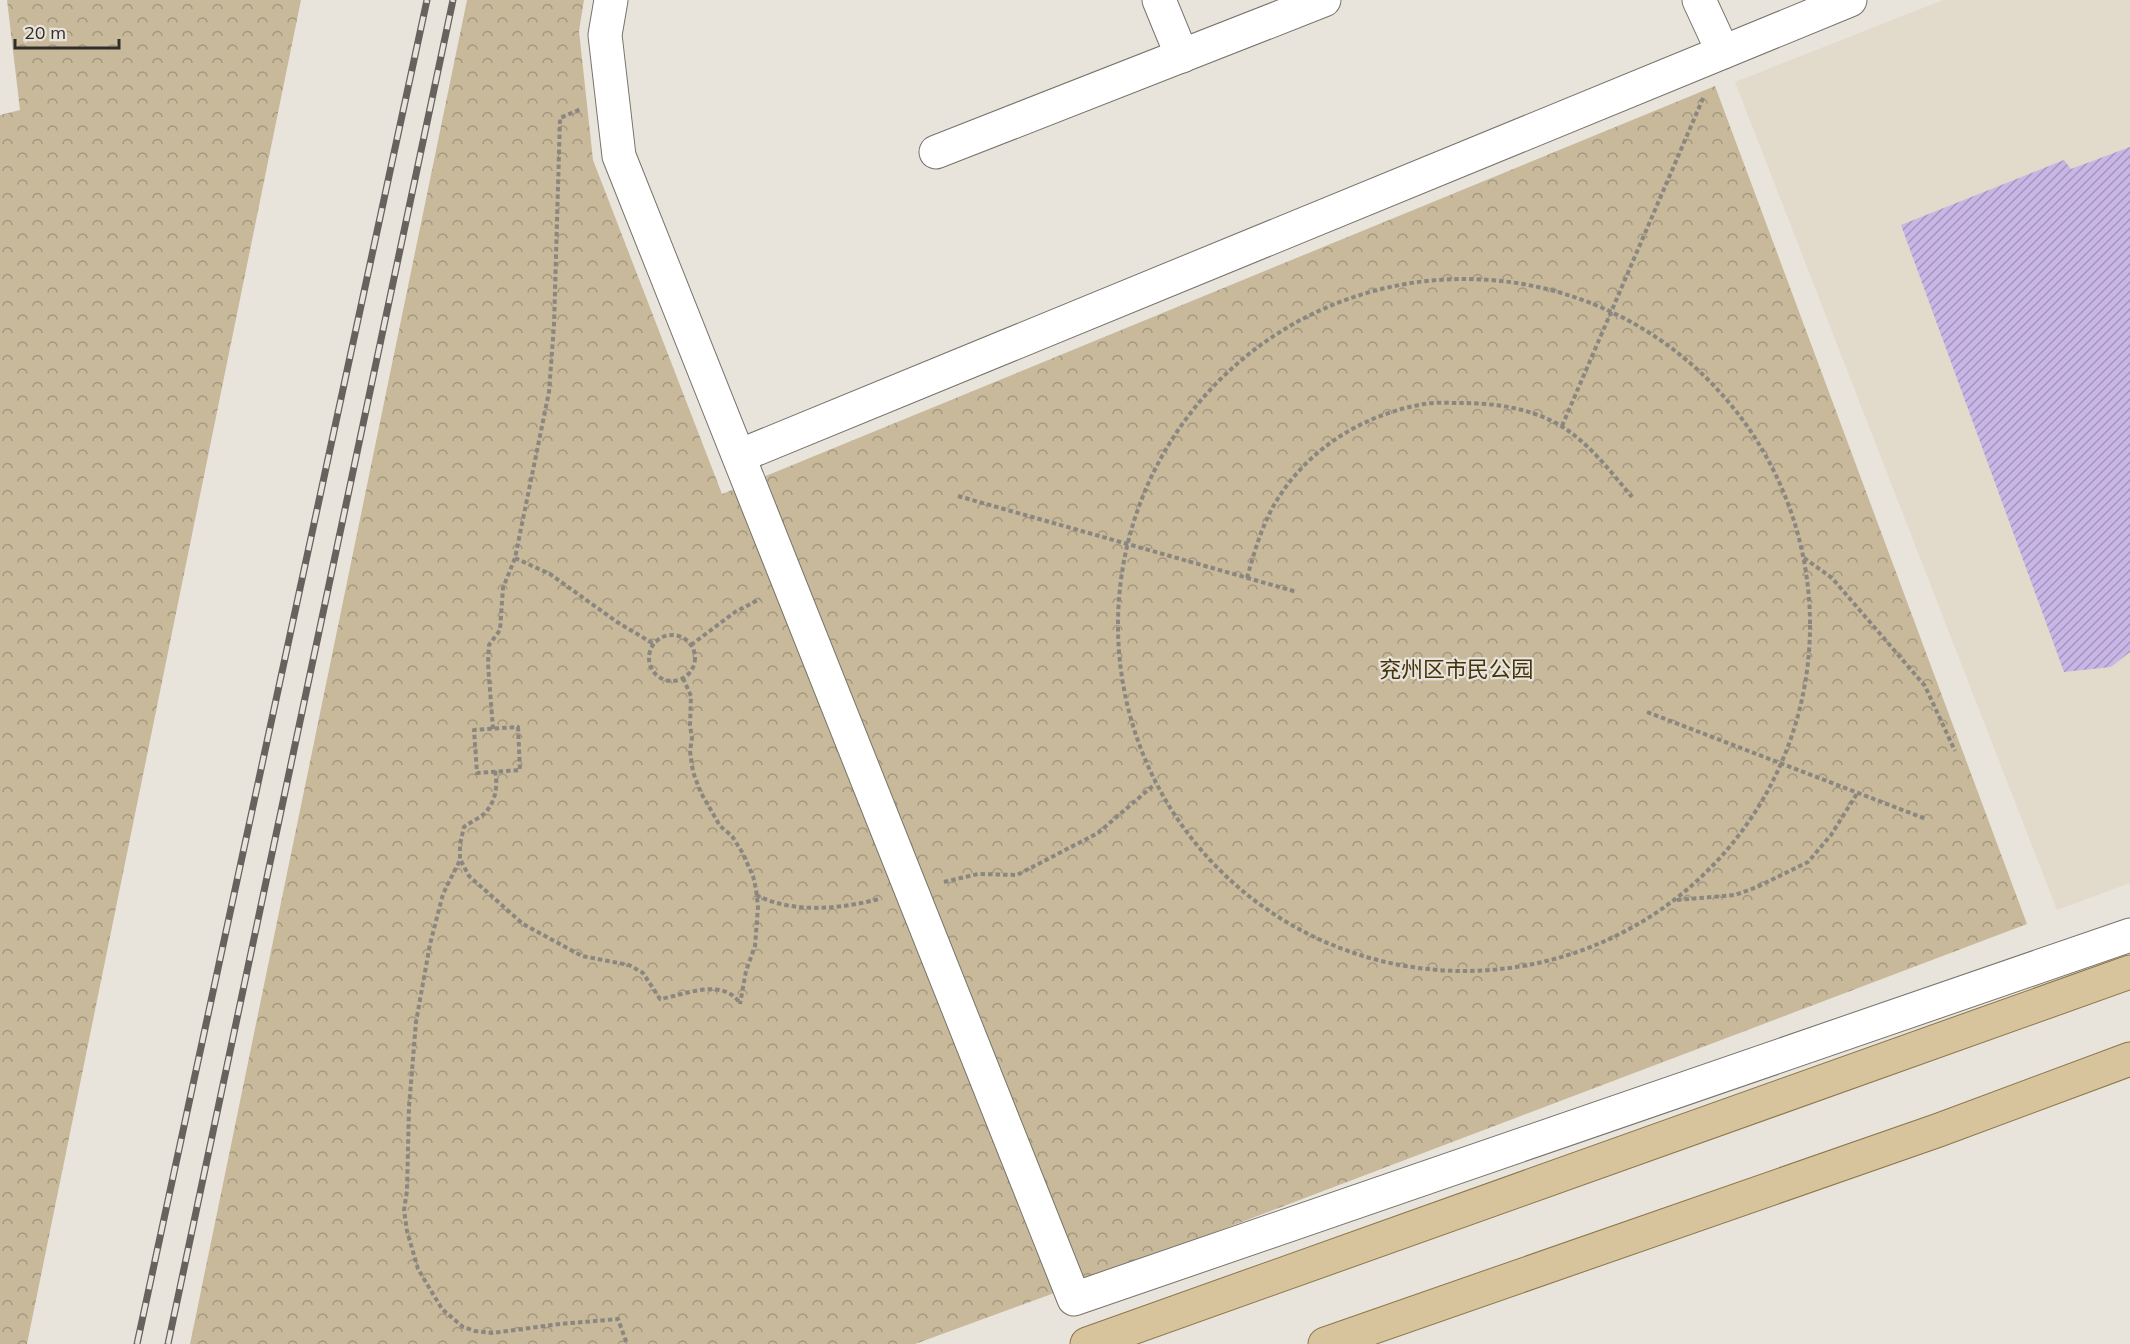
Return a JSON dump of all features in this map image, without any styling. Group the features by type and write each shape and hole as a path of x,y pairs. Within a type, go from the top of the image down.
{"main road":[{"path":"1087,1344 2130,972"},
{"path":"1325,1344 1940,1130 2130,1059"}],"street":[{"path":"611,0 605,35 619,156 1074,1299 2130,935"},
{"path":"1159,0 1182,56"},
{"path":"936,152 1324,0"},
{"path":"1699,0 1723,52"},
{"path":"739,456 1850,0"}],"path":[{"path":"1562,426 1723,52"},
{"path":"493,729 488,664 489,645 500,630 503,588 515,558 549,392 554,325 560,118 612,97"},
{"path":"1468,278 1541,286 1613,311 1673,347 1726,396 1768,456 1797,522 1811,593 1810,666 1793,738 1763,803 1685,894 1582,953 1465,974 1347,954 1243,897 1165,808 1155,784 1121,697 1117,578 1154,465 1226,371 1326,306 1396,284 1468,278"},
{"path":"1247,578 1258,538 1273,506 1292,478 1317,452 1347,431 1382,415 1425,404 1504,406 1539,415 1562,426 1595,454 1632,497"},
{"path":"958,496 1297,592"},
{"path":"515,558 550,574 617,622 654,644"},
{"path":"1804,558 1832,578 1925,686 1954,751"},
{"path":"691,645 735,612 790,585"},
{"path":"673,635 680,636 691,645 695,658 693,667 683,678 668,681 654,673 649,658 654,644 659,639 673,635"},
{"path":"460,860 469,876 523,924 582,956 629,965 643,973 660,999 689,992 717,989 734,996 740,1004 746,971 755,946 759,907 753,876 742,852 732,836 720,826 701,793 693,772 690,751 691,696 683,678"},
{"path":"1647,712 1926,819"},
{"path":"518,727 520,770 477,773 474,730 493,729 518,727"},
{"path":"495,771 496,795 484,814 464,827 460,844 460,860 440,904 425,964 416,1022 409,1107 408,1181 404,1210 407,1231 418,1269 442,1309 463,1327 492,1333 618,1319 627,1344"},
{"path":"756,895 779,904 827,907 860,904 911,889 978,874 1017,875 1098,833 1155,784"},
{"path":"1673,901 1735,895 1808,862 1831,835 1858,792"}],"shaded area":[{"path":"1943,0 2130,0 2130,883 2057,910 1735,82"}],"green space":[{"path":"7,0 301,0 27,1344 0,1344 0,115 20,110"},
{"name":"兖州区市民公园","path":"467,0 584,0 579,31 593,160 722,494 1715,86 2027,924 915,1344 190,1344"}],"building":[{"path":"2130,147 2130,652 2111,667 2064,672 1901,225 2064,160 2071,169"}],"railway":[{"path":"137,1344 427,0"},
{"path":"168,1344 453,0"}]}
